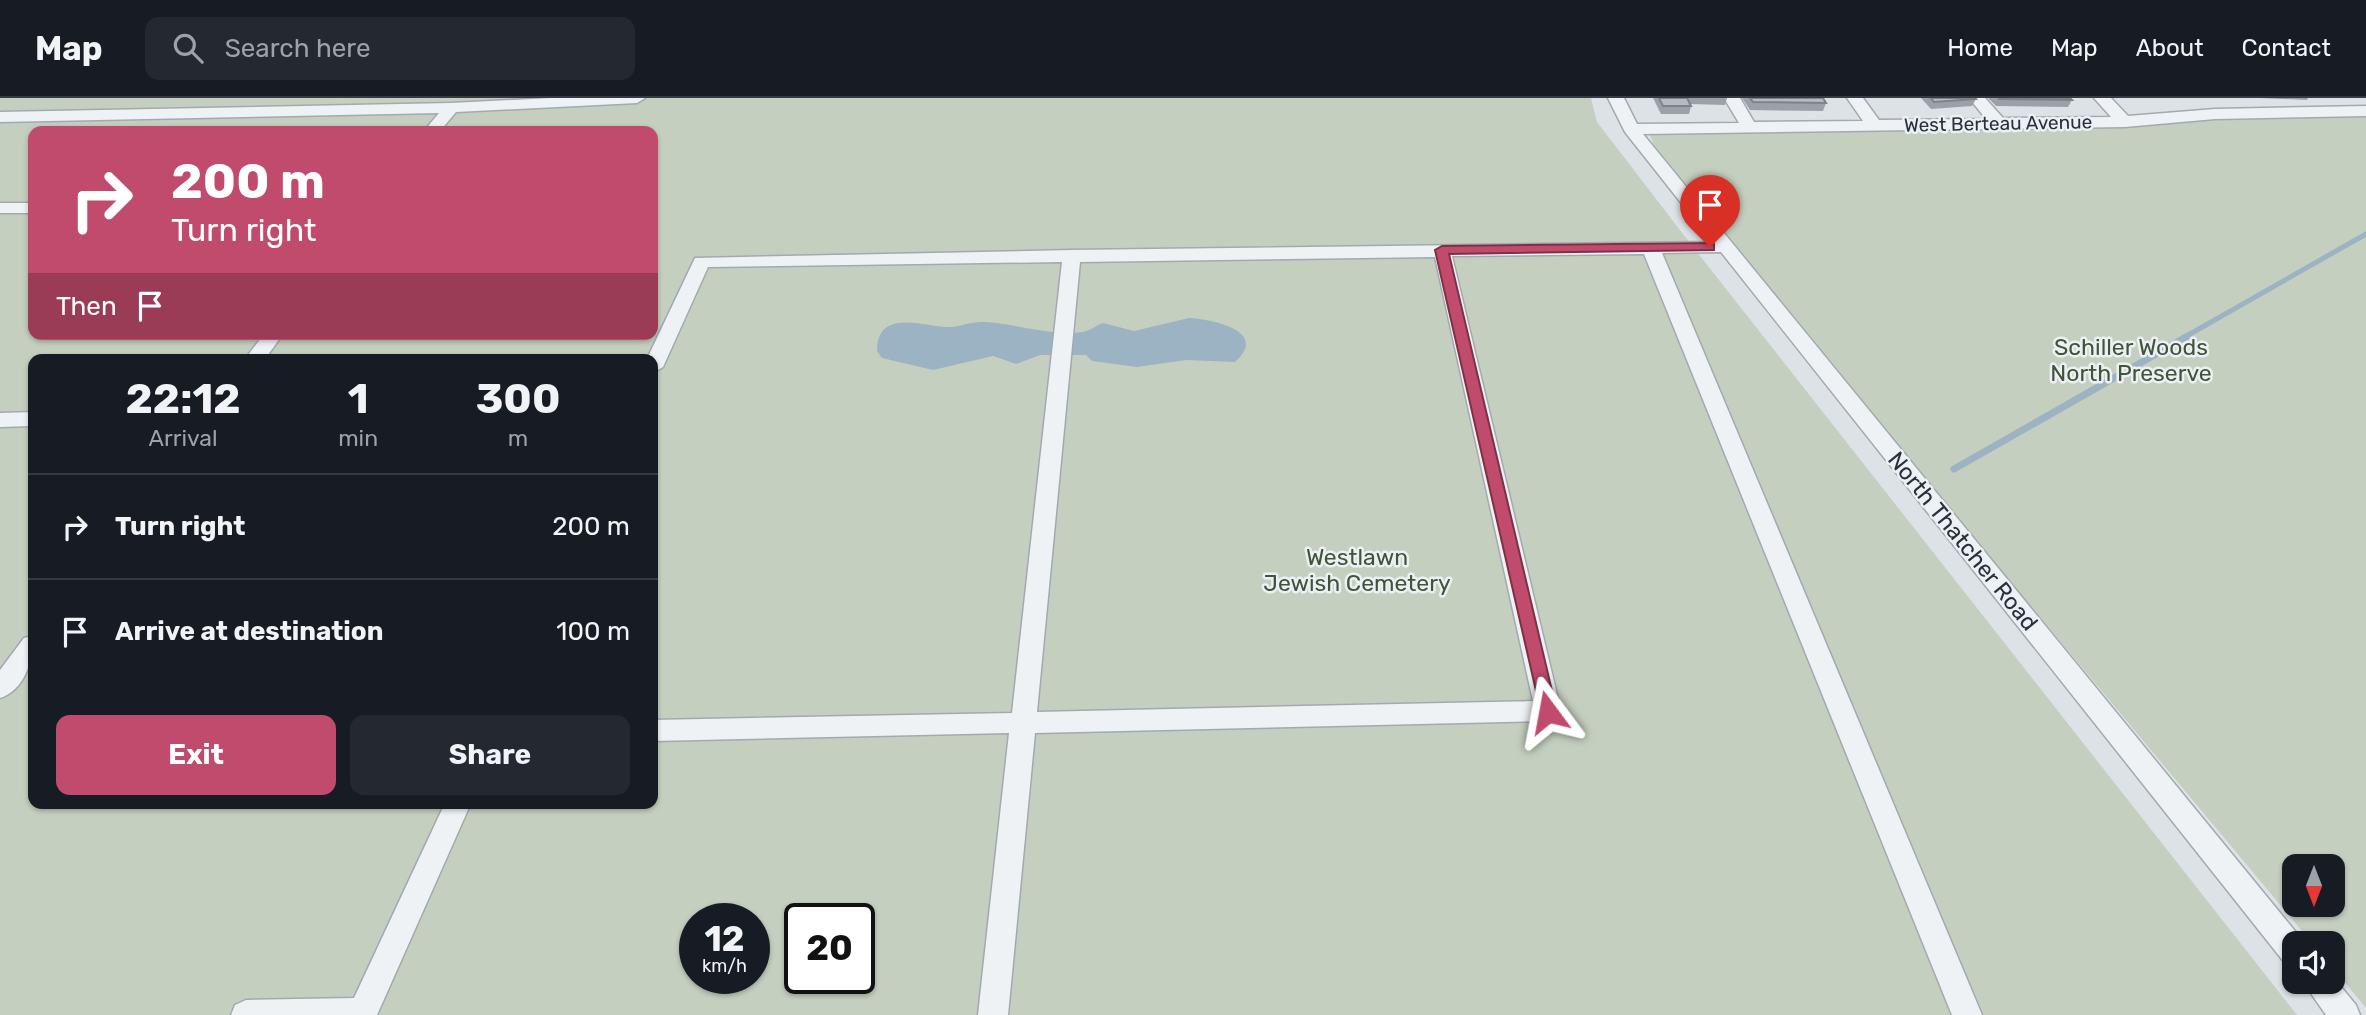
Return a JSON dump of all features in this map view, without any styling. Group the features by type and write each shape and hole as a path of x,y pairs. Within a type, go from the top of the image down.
{"street":[{"path":"172,115 220,98"},
{"path":"229,98 237,114"},
{"path":"0,117 237,114 394,104 451,108 637,98"},
{"path":"1616,98 1630,129"},
{"path":"1732,98 1749,127"},
{"path":"1856,98 1874,125"},
{"path":"1977,98 1999,124"},
{"path":"2102,98 2125,122"},
{"path":"2228,98 2245,114"},
{"path":"2348,98 2365,111"},
{"path":"86,99 90,116"},
{"path":"436,126 451,108"},
{"name":"West Berteau Avenue","path":"1630,129 2125,122 2245,114 2365,111"},
{"name":"North Thatcher Road","path":"1630,129 2282,937"},
{"path":"0,223 17,208"},
{"path":"658,357 701,262 1726,247"},
{"path":"1651,248 1967,1015"},
{"path":"658,731 1548,712 1442,250"},
{"path":"993,1015 1072,255"},
{"path":"0,420 28,419"},
{"path":"0,688 28,652"},
{"path":"246,1015 363,1012 455,809"},
{"path":"2328,994 2345,1015"}],"green space":[{"name":"Westlawn Jewish Cemetery","path":"0,98 1591,98 1597,122 2297,1015 0,1015"},
{"name":"Schiller Woods North Preserve","path":"2366,115 2366,1008 2345,983 2345,931 2302,931 2290,917 2345,917 2345,854 2282,854 2282,907 1953,513 1654,145 1650,135 2147,126 2226,118"}],"water":[{"path":"1189,318 1211,321 1234,329 1246,342 1244,351 1235,362 1186,360 1137,367 1092,361 1086,355 1040,355 1016,364 993,356 933,370 882,358 877,351 882,332 897,323 950,327 982,322 1079,333 1103,323 1134,331"}],"building":[{"path":"1659,98 1687,98 1691,106 1663,106"},
{"path":"1750,98 1823,98 1826,103 1753,102"},
{"path":"1931,98 1975,98 1976,99 1934,102"},
{"path":"2070,98 2072,100 1999,99"}],"waterway":[{"path":"2183,338 2366,234"},
{"path":"1954,469 2186,337"}],"route":[{"path":"1548,712 1442,250 1710,247"}]}
